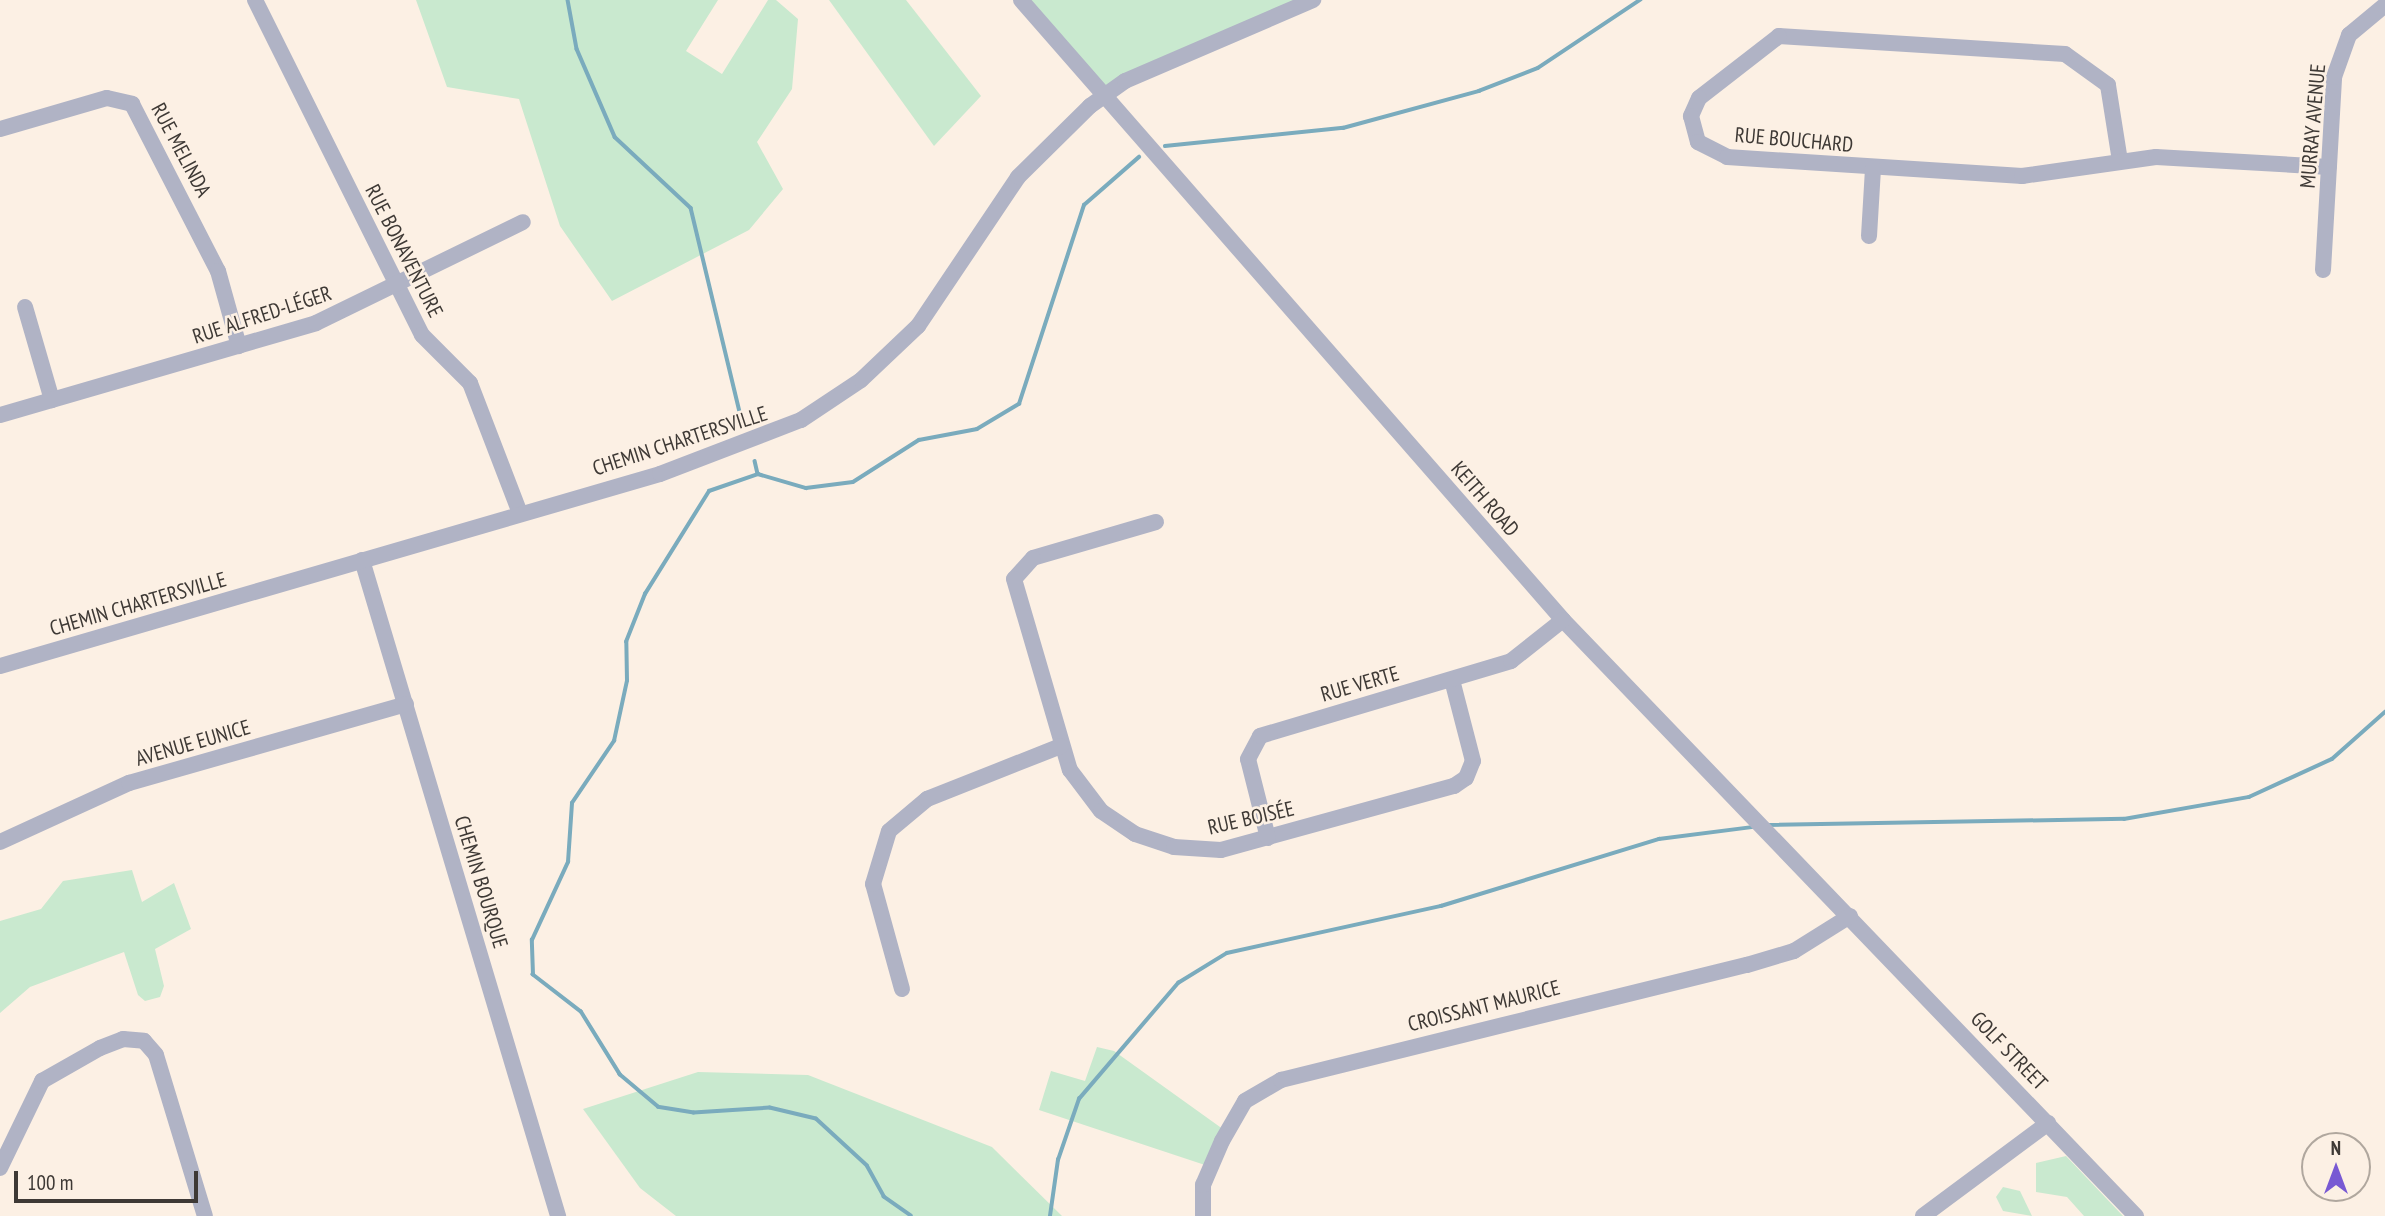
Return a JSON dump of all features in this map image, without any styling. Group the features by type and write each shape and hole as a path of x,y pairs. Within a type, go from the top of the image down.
{"street":[{"name":"RUE BONAVENTURE","path":"255,0 422,335 470,383 520,513"},
{"name":"KEITH ROAD","path":"1021,0 1102,97 1563,620 1850,916"},
{"name":"CHEMIN CHARTERSVILLE","path":"0,666 739,447 845,392 918,326 1018,177 1102,97 1125,80 1313,0"},
{"name":"MURRAY AVENUE","path":"2323,270 2340,53 2349,34 2385,5"},
{"name":"RUE BOUCHARD","path":"2120,161 2108,85 2065,54 1779,36 1767,39 1699,98 1691,116 1698,142 1727,157 2022,176 2120,161 2329,167"},
{"name":"RUE MELINDA","path":"0,130 107,98 132,104 218,271 239,346"},
{"path":"1869,236 1873,168"},
{"name":"RUE ALFRED-LÉGER","path":"0,415 333,316 523,222"},
{"path":"25,307 52,400"},
{"name":"RUE BOISÉE","path":"1156,522 1033,558 1016,572 1016,595 1061,746 1082,790 1135,834 1205,851 1268,838 1466,778 1472,753 1452,680"},
{"name":"CHEMIN BOURQUE","path":"362,560 558,1216"},
{"name":"RUE VERTE","path":"1268,838 1248,759 1255,741 1522,656 1563,620"},
{"name":"AVENUE EUNICE","path":"0,842 129,783 406,704"},
{"path":"902,989 874,891 876,861 889,831 927,799 1061,746"},
{"name":"GOLF STREET","path":"1850,916 2136,1216"},
{"name":"CROISSANT MAURICE","path":"1203,1216 1203,1185 1244,1101 1281,1080 1794,951 1850,916"},
{"path":"0,1168 43,1081 100,1048 123,1039 144,1041 156,1055 205,1216"},
{"path":"1923,1216 2048,1123"}],"green space":[{"path":"416,0 718,0 686,51 722,74 768,0 776,0 798,19 792,89 757,142 783,189 749,230 612,301 560,226 519,99 447,87"},
{"path":"829,0 906,0 981,96 934,146"},
{"path":"1021,0 1313,0 1102,97"},
{"path":"132,870 142,902 174,883 191,929 155,949 164,986 160,997 145,1001 138,995 124,952 30,987 0,1013 0,921 41,909 63,881"},
{"path":"1097,1047 1114,1051 1227,1132 1211,1167 1039,1110 1051,1071 1085,1081"},
{"path":"698,1072 808,1075 992,1147 1062,1216 676,1216 640,1188 583,1109"},
{"path":"2066,1156 2123,1216 2084,1216 2067,1197 2036,1192 2036,1163"},
{"path":"2003,1187 2020,1191 2032,1216 2003,1211 1996,1197"}],"waterway":[{"path":"568,0 577,49 615,137 691,208 742,420"},
{"path":"1165,146 1343,128 1479,91 1538,68 1640,0"},
{"path":"911,1216 884,1197 867,1166 816,1119 770,1108 694,1113 658,1107 620,1075 581,1012 533,975 532,940 568,862 572,803 614,741 627,681 626,642 645,594 709,491 758,474 806,488 853,482 919,440 977,429 1019,404 1084,205 1139,157"},
{"path":"755,461 758,474"},
{"path":"1768,825 2124,819 2249,797 2332,759 2385,712"},
{"path":"1050,1216 1058,1160 1079,1099 1178,983 1227,953 1441,906 1659,839 1753,827"}]}
